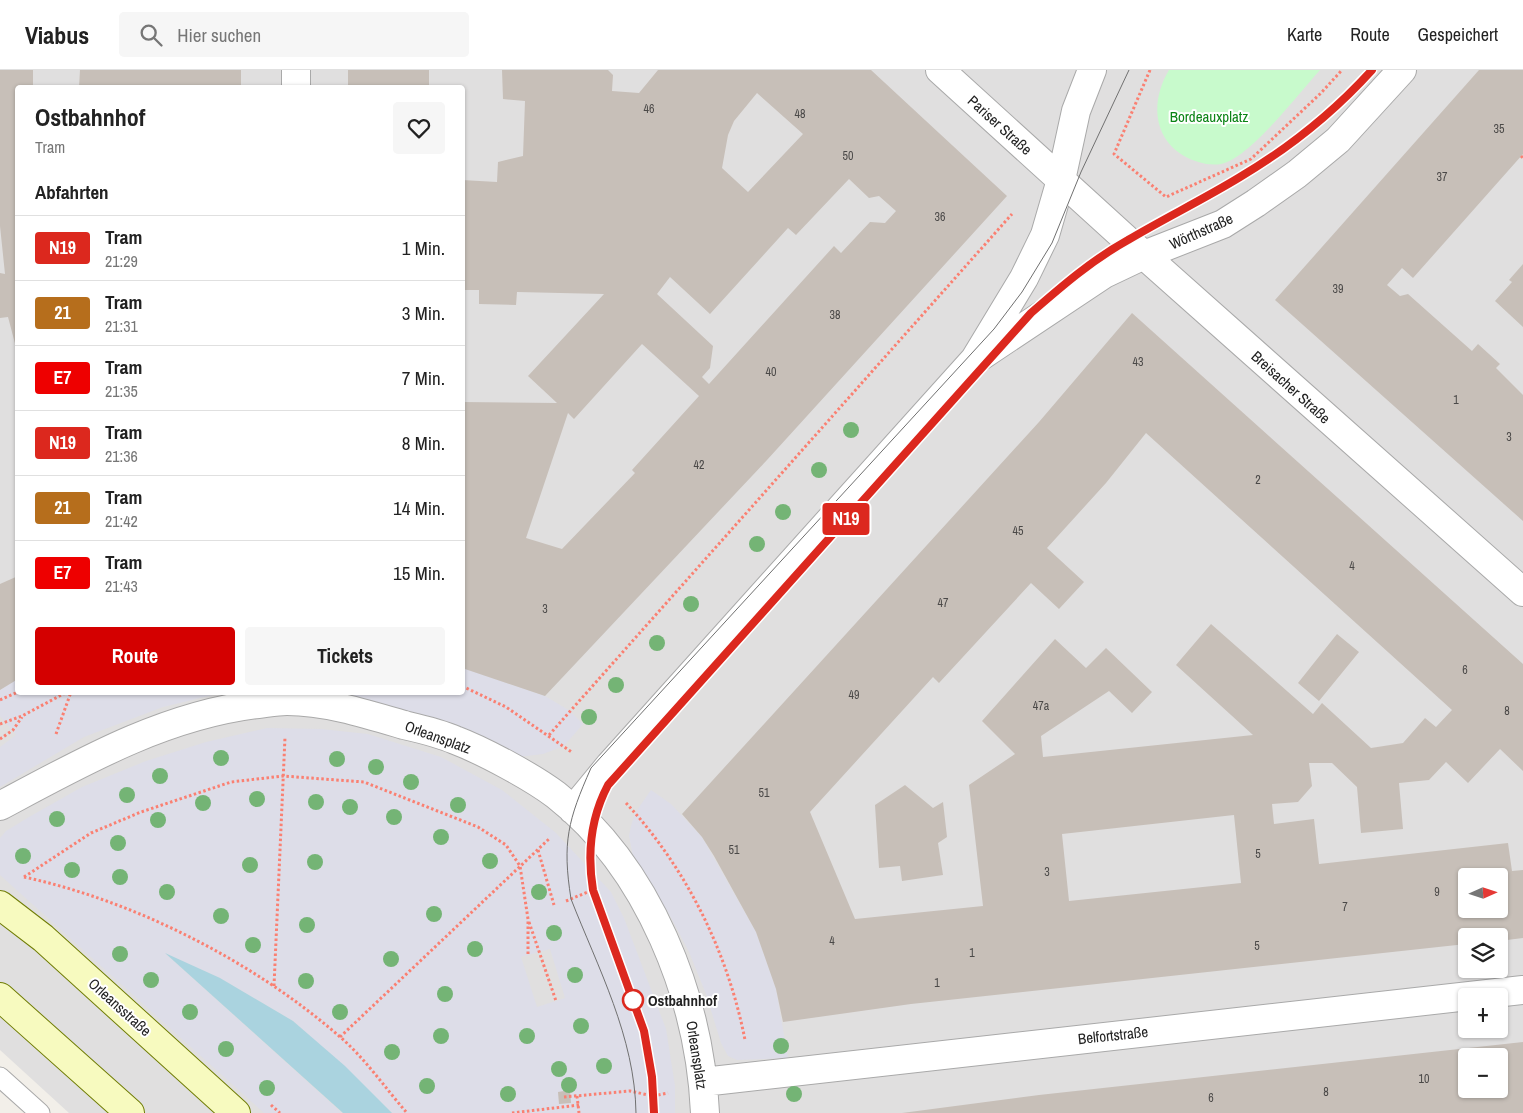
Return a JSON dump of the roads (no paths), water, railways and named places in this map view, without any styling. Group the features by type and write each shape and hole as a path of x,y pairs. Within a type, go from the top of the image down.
{"main road":[{"name":"Orleansstraße","path":"0,905 43,938 236,1113"},
{"path":"0,997 130,1113"}],"street":[{"path":"296,70 296,85"},
{"name":"Pariser Straße","path":"940,70 1061,180"},
{"name":"Wörthstraße","path":"573,810 600,776 975,359 1038,251 1045,235 1061,180 1076,111 1092,70"},
{"name":"Wörthstraße","path":"975,359 1104,274 1144,254 1223,224 1264,197 1338,140 1402,70"},
{"name":"Breisacher Straße","path":"1061,180 1523,592"},
{"name":"Orleansplatz","path":"0,806 106,750 186,719 287,696 336,707 456,740 538,782 573,810 616,859 649,908 678,970 693,1021 703,1082 705,1113"},
{"name":"Belfortstraße","path":"703,1082 1523,990"}],"lane":[{"path":"0,1078 40,1113"}],"water":[{"path":"165,953 220,978 293,1021 345,1066 392,1113 343,1113"}],"tram line":[{"path":"636,1113 634,1085 622,1030 603,977 571,899 568,879 567,846 572,817 591,768 994,329 1022,292 1052,243 1081,172 1129,70"},
{"path":"654,1113 652,1077 644,1031 593,890 591,876 590,849 594,823 608,785 1031,313 1102,256 1276,154 1326,115 1372,70"},
{"name":"N19","path":"654,1113 652,1077 644,1031 593,890 590,870 589,848 592,830 602,797 608,785 1031,313 1078,272 1127,240 1241,177 1286,147 1323,118 1372,70"}],"place":[{"name":"Ostbahnhof","path":"633,1000"}],"park label":[{"name":"Bordeauxplatz","path":"1209,116"}]}
